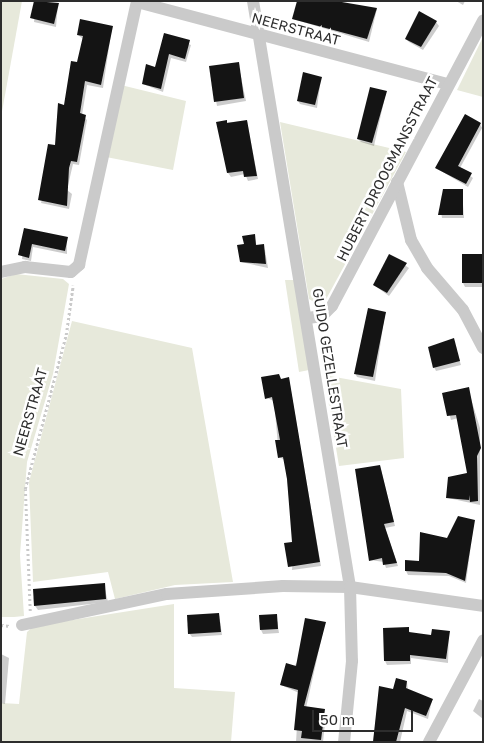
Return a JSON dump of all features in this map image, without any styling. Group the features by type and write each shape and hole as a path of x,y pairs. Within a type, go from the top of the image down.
{"street":[{"name":"NEERSTRAAT","path":"71,272 83,255 109,116 137,1 448,84"},
{"name":"GUIDO GEZELLESTRAAT","path":"253,1 308,318 350,587 352,662 344,742"},
{"name":"HUBERT DROOGMANSSTRAAT","path":"308,318 322,316 332,306 483,21"},
{"path":"397,182 411,240 427,268 463,310 483,348"},
{"path":"1,272 25,267 71,272"},
{"path":"27,623 206,590 350,587 483,606"},
{"path":"429,742 483,641"}],"path":[{"name":"NEERSTRAAT","path":"27,623 25,488 66,335 71,272"}],"shaded area":[{"path":"1,1 22,1 1,117"},
{"path":"483,37 483,97 457,90"},
{"path":"121,85 186,101 173,170 106,157"},
{"path":"280,122 406,152 324,303 319,305 309,299"},
{"path":"16,274 63,279 69,284 53,374 27,462 20,555 24,616 1,617 1,279"},
{"path":"285,280 294,280 309,370 299,372"},
{"path":"72,321 192,348 233,582 175,585 115,599 108,572 33,582 29,482"},
{"path":"324,375 401,389 404,458 339,466"},
{"path":"174,604 174,688 235,692 231,742 1,742 1,703 19,704 27,632 34,626"}],"building":[{"path":"34,1 59,3 54,24 30,18"},
{"path":"297,1 336,1 377,8 367,39 292,19"},
{"path":"419,11 437,21 421,47 405,39"},
{"path":"80,19 113,26 101,85 85,81 80,113 86,115 77,162 71,161 69,168 67,206 38,200 48,144 55,145 58,103 64,105 71,61 77,62 83,36 77,35"},
{"path":"164,33 190,40 185,59 169,54 161,89 142,84 146,64 155,67"},
{"path":"239,62 244,98 214,102 209,66"},
{"path":"303,72 322,77 315,105 297,101"},
{"path":"370,87 387,91 372,143 357,139"},
{"path":"465,114 481,123 458,166 472,173 466,184 435,168"},
{"path":"227,120 227,123 247,120 257,176 244,177 243,171 227,173 216,122"},
{"path":"443,189 463,189 463,215 438,215"},
{"path":"24,228 68,237 65,251 32,244 29,258 18,255"},
{"path":"255,234 256,245 264,244 266,264 240,262 237,245 244,244 242,236"},
{"path":"389,254 407,263 387,293 373,285"},
{"path":"462,254 483,254 483,283 462,283"},
{"path":"368,308 386,312 373,377 354,374"},
{"path":"454,338 460,361 433,368 428,347"},
{"path":"279,374 281,379 289,377 320,562 288,567 284,543 292,542 287,479 283,457 278,458 275,440 280,440 272,397 265,399 261,377"},
{"path":"469,387 481,448 477,456 478,501 470,502 469,495 469,500 446,498 448,477 467,473 456,415 447,416 442,393"},
{"path":"380,465 394,522 384,524 397,563 383,565 382,558 369,561 355,469"},
{"path":"458,516 475,520 465,581 446,573 405,571 405,560 419,561 420,532 447,538"},
{"path":"105,583 106,599 34,606 33,589"},
{"path":"219,613 221,632 188,634 187,615"},
{"path":"277,614 278,629 260,630 259,615"},
{"path":"305,618 326,622 304,706 325,709 321,740 301,738 302,731 294,730 298,690 280,685 286,663 296,666"},
{"path":"409,627 409,632 431,635 432,629 450,631 446,659 410,655 410,661 384,661 383,628"},
{"path":"396,678 407,681 406,688 433,699 426,716 405,708 396,742 373,742 379,686 393,689"}]}
